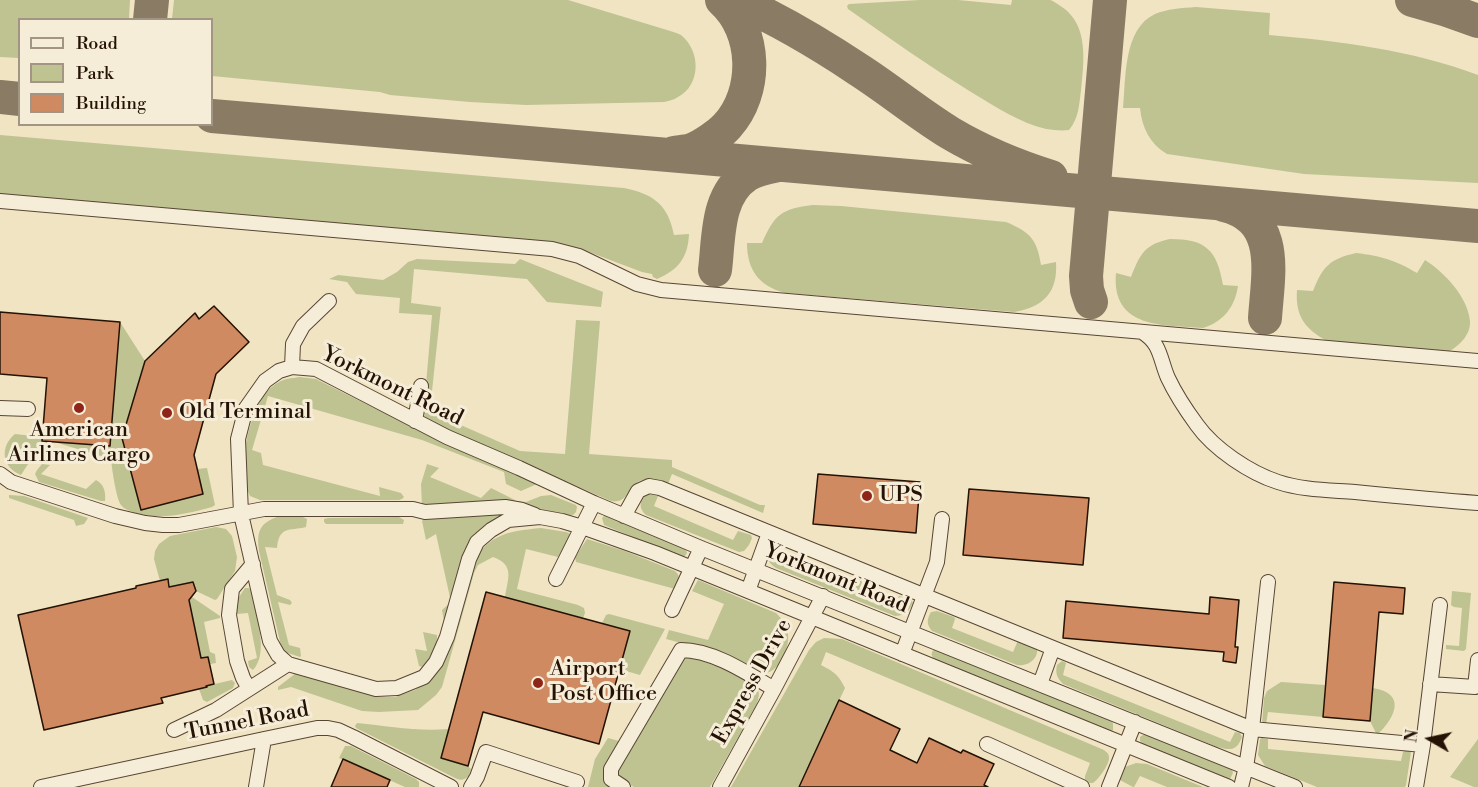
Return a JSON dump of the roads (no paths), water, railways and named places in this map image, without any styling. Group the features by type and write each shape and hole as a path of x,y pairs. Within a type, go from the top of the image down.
{"street":[{"path":"0,201 552,249 579,256 637,284 661,290 1478,361"},
{"path":"292,367 293,344 303,326 329,301"},
{"path":"1142,332 1152,338 1159,350 1168,378 1183,406 1200,430 1219,448 1254,472 1279,483 1310,489 1478,503"},
{"name":"Yorkmont Road","path":"1229,787 655,553 582,527 540,517 508,520 490,530 477,542 469,559 447,637 436,662 424,677 397,688 375,689 288,664 278,655 270,641 241,514 238,439 246,408 265,381 279,372 292,367 316,369 447,437 624,516 1295,787"},
{"path":"415,421 421,386"},
{"path":"0,408 28,409"},
{"path":"0,474 11,482 115,516 163,525 179,525 264,509 413,509 425,512 504,507 522,510 540,517"},
{"path":"624,516 638,492 649,486 660,488 1252,729 1423,745"},
{"path":"556,579 594,503"},
{"path":"902,654 937,562 942,519"},
{"path":"748,591 769,533"},
{"path":"672,610 701,548"},
{"path":"249,689 237,662 229,615 232,589 253,564"},
{"path":"1241,787 1252,729 1268,582"},
{"name":"Express Drive","path":"720,787 823,596"},
{"path":"1416,787 1440,605"},
{"path":"1040,684 1053,648"},
{"path":"623,787 611,779 612,769 681,650 692,650 721,660 774,689"},
{"path":"1430,684 1476,687 1478,660"},
{"path":"174,730 216,710 288,664"},
{"path":"1109,787 1134,722"},
{"name":"Tunnel Road","path":"41,787 317,728 338,730 393,757 433,783 451,787"},
{"path":"256,787 264,739"},
{"path":"987,744 1082,787"},
{"path":"471,787 486,752 577,782"}],"place":[{"name":"American Airlines Cargo","path":"79,408"},
{"name":"Old Terminal","path":"167,413"},
{"name":"UPS","path":"867,496"},
{"name":"Airport Post Office","path":"538,683"}]}
